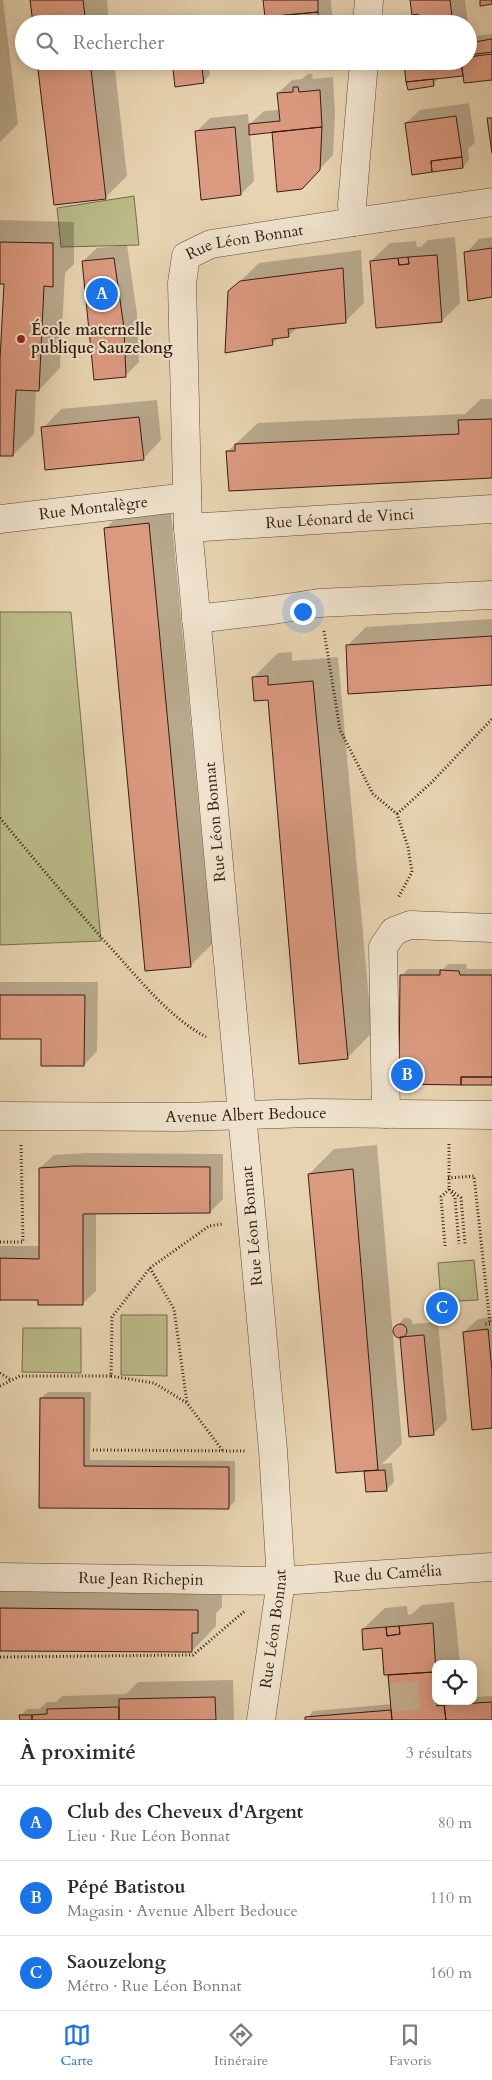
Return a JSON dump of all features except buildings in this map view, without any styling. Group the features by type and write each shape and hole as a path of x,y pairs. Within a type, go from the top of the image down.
{"street":[{"path":"368,15 369,0"},
{"path":"363,70 352,205 354,222 492,202"},
{"name":"Rue Léon Bonnat","path":"261,1720 281,1581 273,1450 188,528 182,283 186,256 211,244 354,222"},
{"name":"Rue Montalègre","path":"0,519 187,497"},
{"name":"Rue Léonard de Vinci","path":"188,528 492,509"},
{"path":"196,619 319,603 492,595"},
{"path":"386,1114 383,947 394,931 410,925 492,928"},
{"name":"Avenue Albert Bedouce","path":"0,1116 492,1115"},
{"name":"Rue du Camélia","path":"281,1581 492,1567"},
{"name":"Rue Jean Richepin","path":"0,1577 281,1581"}],"path":[{"path":"319,603 340,730 373,794 396,814 408,847 412,872 394,903"},
{"path":"396,814 432,782 492,719"},
{"path":"0,818 82,917 152,994 177,1017 212,1041"},
{"path":"450,1142 448,1178 449,1189 455,1198 459,1244"},
{"path":"0,1242 24,1242 22,1152"},
{"path":"448,1178 474,1176 490,1324 483,1324"},
{"path":"449,1189 461,1198 464,1244"},
{"path":"445,1246 441,1197 449,1189"},
{"path":"111,1376 112,1317 150,1268 209,1226 251,1222"},
{"path":"150,1268 174,1310 187,1403"},
{"path":"0,1373 12,1380"},
{"path":"0,1386 20,1376 111,1376 154,1383 187,1403 223,1452"},
{"path":"93,1450 252,1451"},
{"path":"0,1656 193,1655 281,1581"}],"green space":[{"path":"134,196 139,245 61,247 57,208"},
{"path":"0,612 71,612 101,941 0,945"},
{"path":"474,1260 478,1300 441,1302 438,1263"},
{"path":"121,1315 167,1315 167,1376 121,1375"},
{"path":"23,1328 81,1328 81,1373 22,1372"}],"tunnel":[{"path":"391,1698 432,1694"}],"place":[{"name":"Club des Cheveux d'Argent","path":"102,294"},
{"name":"École maternelle publique Sauzelong","path":"21,339"},
{"name":"Pépé Batistou","path":"407,1075"},
{"name":"Saouzelong","path":"442,1308"}]}
